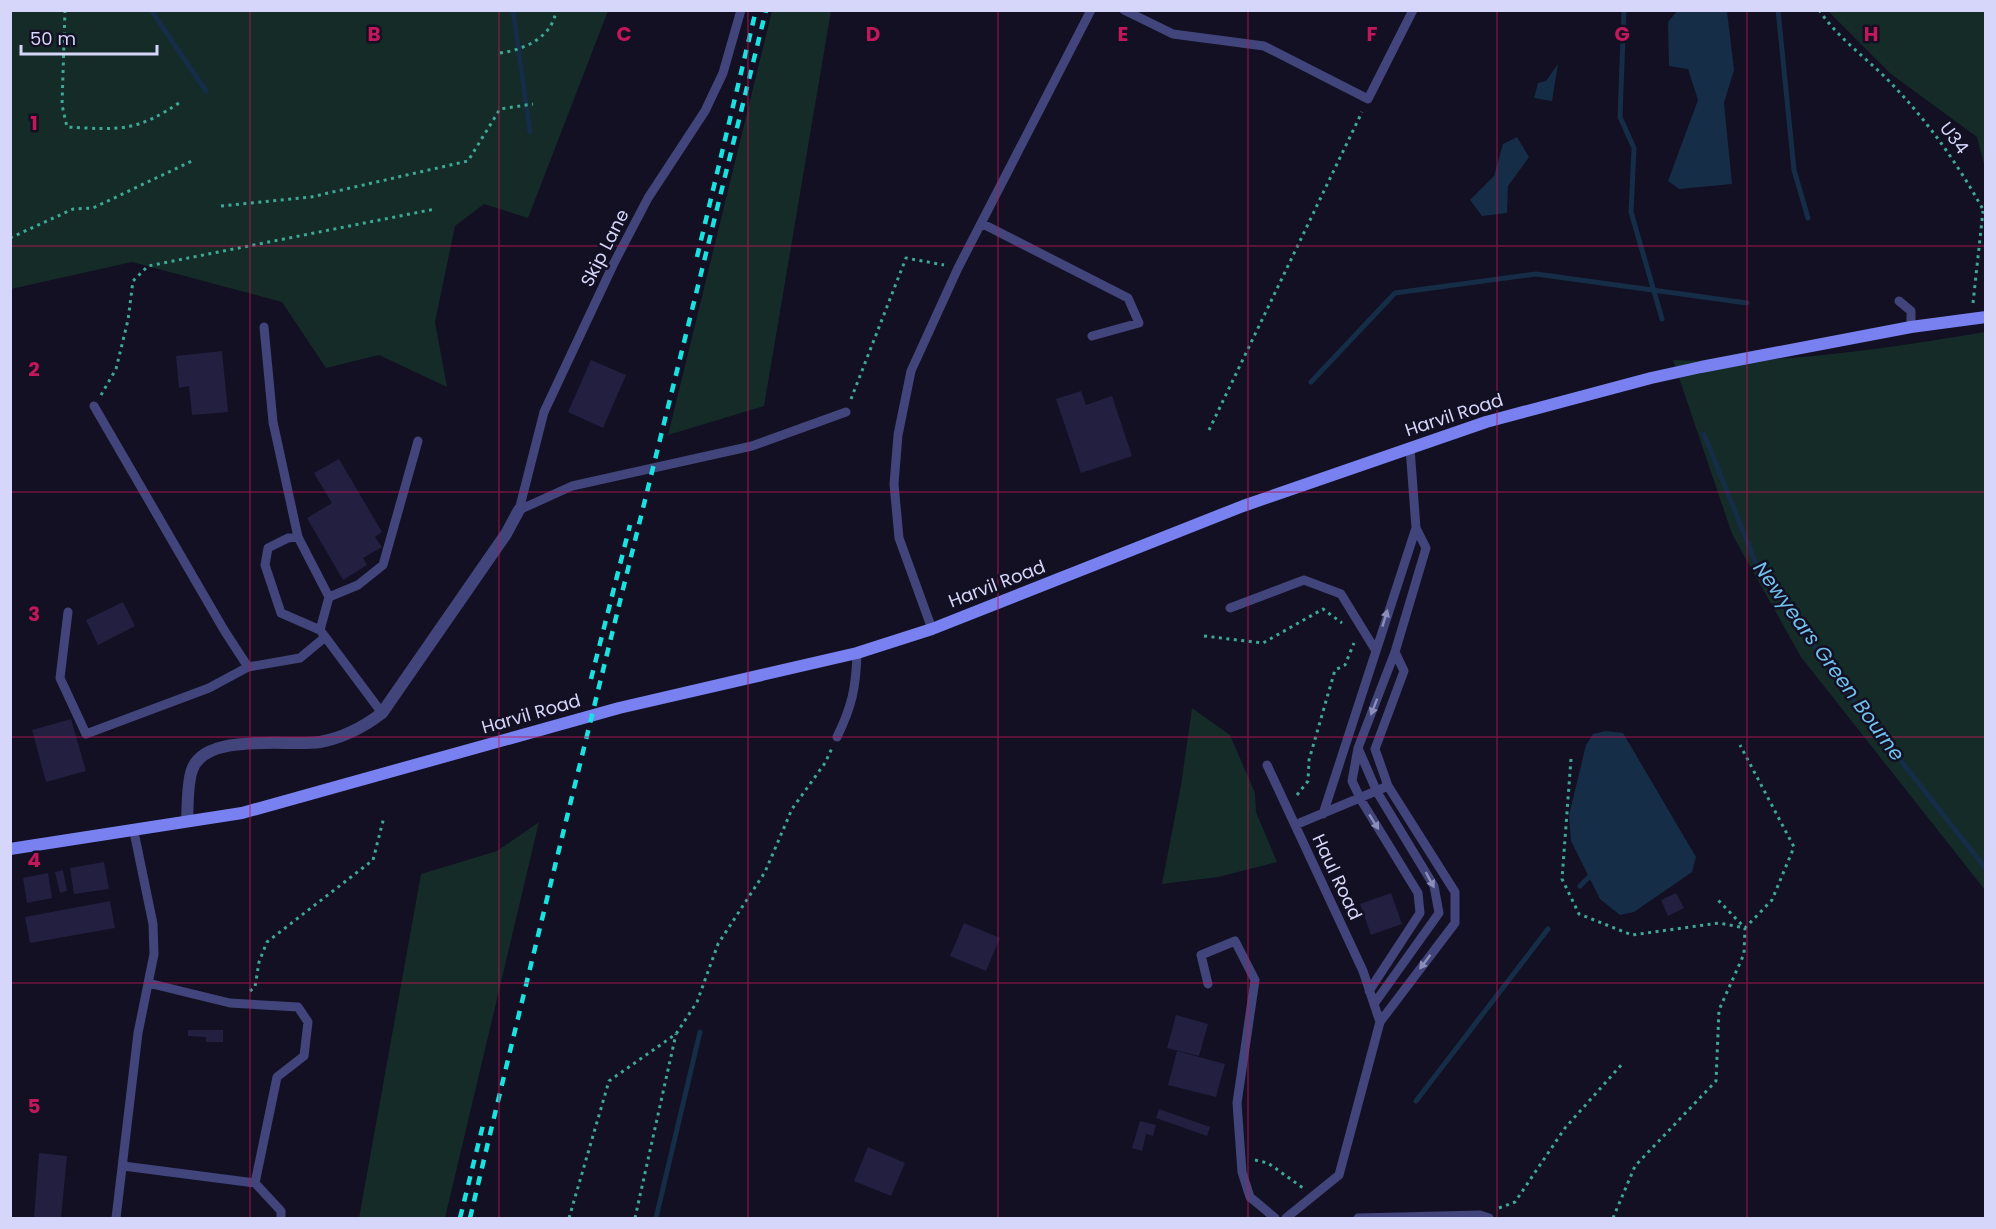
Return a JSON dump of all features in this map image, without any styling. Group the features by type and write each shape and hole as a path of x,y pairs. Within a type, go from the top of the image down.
{"street":[{"name":"Harvil Road","path":"10,849 134,832 187,820 242,813 619,708 856,653 932,629 1186,529 1486,422 1701,367 1911,327 1986,317"},
{"path":"187,820 192,768 212,749 263,742 320,742 365,726 382,713 500,543 519,510"}],"lane":[{"name":"Skip Lane","path":"519,510 544,412 614,263 648,198 705,111 723,73 741,10"},
{"path":"932,629 899,538 894,484 897,435 911,371 958,268 983,224 1009,166 1090,10"},
{"path":"1124,10 1173,34 1264,46 1368,99 1413,10"},
{"path":"983,224 1128,298 1139,323 1092,336"},
{"path":"1899,301 1911,311 1911,327"},
{"path":"68,612 60,678 86,734 209,688 248,667 300,658 322,634 329,597 298,537 273,422 264,327"},
{"path":"94,406 224,630 248,667"},
{"path":"519,510 572,486 606,476 752,446 846,412"},
{"path":"329,597 358,585 383,565 418,441"},
{"path":"1370,991 1420,913 1418,893 1361,800 1352,781 1358,748 1395,652 1426,548 1416,528 1410,448"},
{"path":"1323,814 1416,528"},
{"path":"298,537 288,538 268,548 265,565 281,613 322,634 382,713"},
{"path":"1230,608 1304,580 1341,594 1376,651"},
{"path":"1286,1218 1339,1175 1380,1022 1455,923 1455,892 1388,786 1375,749 1404,671 1395,652"},
{"path":"837,738 851,707 856,688 856,653"},
{"path":"1358,748 1377,792 1434,885 1439,913 1374,1004"},
{"path":"1267,765 1295,825"},
{"name":"Haul Road","path":"1380,1022 1363,971 1295,825 1361,800 1388,786"},
{"path":"116,1218 138,1033 154,954 153,924 134,832"},
{"path":"1208,984 1202,955 1235,941 1255,980 1237,1102 1242,1172 1250,1197 1275,1218"},
{"path":"148,983 230,1003 298,1007 308,1022 304,1056 277,1077 255,1183"},
{"path":"123,1166 255,1183 281,1211 281,1218"},
{"path":"1358,1218 1484,1217"}],"path":[{"path":"65,10 62,105 67,127 122,130 157,118 182,101"},
{"path":"500,53 512,52 525,47 544,35 555,20 556,10"},
{"name":"U34","path":"1819,10 1832,29 1888,80 1945,147 1986,215"},
{"path":"1209,430 1368,99"},
{"path":"221,206 311,197 468,161 500,109 533,104"},
{"path":"10,238 73,209 93,208 194,160"},
{"path":"94,406 116,369 128,320 133,281 148,267 435,209"},
{"path":"1972,319 1983,209"},
{"path":"846,412 874,333 906,258 958,268"},
{"path":"635,1218 676,1034 697,1002 718,944 765,872 792,809 825,763 837,738"},
{"path":"1613,1218 1635,1166 1716,1081 1719,1010 1744,954 1745,928 1772,900 1794,847 1740,745"},
{"path":"1571,759 1562,879 1579,914 1632,935 1719,923 1745,928"},
{"path":"230,1003 255,987 259,962 267,942 373,860 384,817"},
{"path":"1718,899 1745,928"},
{"path":"569,1218 609,1081 676,1034"},
{"path":"1484,1217 1515,1202 1565,1128 1623,1063"}],"green space":[{"path":"10,11 608,11 528,218 484,204 455,226 435,322 447,387 379,355 326,368 282,302 132,262 11,289"},
{"path":"772,11 831,11 764,406 668,435"},
{"path":"1828,11 1985,11 1985,168 1977,137 1891,74"},
{"path":"1985,332 1985,890 1801,657 1732,534 1673,360 1791,358 1869,350"},
{"path":"1192,708 1230,735 1255,793 1256,812 1277,862 1218,877 1162,884 1181,785"},
{"path":"539,822 445,1218 359,1218 421,874 497,851"}],"water":[{"path":"1677,11 1727,11 1734,70 1724,103 1732,184 1679,189 1668,181 1698,100 1688,69 1669,66 1668,22"},
{"path":"1558,64 1552,101 1534,98 1538,83 1546,81"},
{"path":"1517,137 1529,157 1508,186 1507,213 1482,216 1470,200 1494,176 1503,144"},
{"path":"1606,731 1623,733 1696,857 1692,872 1634,912 1620,915 1600,899 1571,841 1569,815 1586,745 1593,734"}],"building":[{"path":"222,351 228,412 192,415 189,386 179,388 176,356"},
{"path":"591,360 626,375 603,428 568,412"},
{"path":"1081,391 1086,405 1112,396 1132,456 1081,473 1056,399"},
{"path":"339,459 382,532 375,537 382,547 363,558 367,565 343,580 307,518 332,503 314,473"},
{"path":"123,602 135,626 98,645 86,620"},
{"path":"71,719 86,771 46,782 32,730"},
{"path":"104,862 109,889 74,894 70,868"},
{"path":"63,870 67,891 60,893 55,872"},
{"path":"48,873 52,898 27,903 23,878"},
{"path":"1391,893 1402,924 1371,935 1360,904"},
{"path":"1676,893 1684,908 1668,916 1661,900"},
{"path":"110,901 115,928 30,943 25,917"},
{"path":"964,923 1000,938 986,971 950,956"},
{"path":"1176,1015 1208,1024 1199,1056 1167,1048"},
{"path":"188,1030 223,1030 223,1042 206,1042 206,1037 188,1036"},
{"path":"1177,1051 1225,1064 1216,1097 1168,1085"},
{"path":"1159,1109 1210,1127 1207,1136 1156,1118"},
{"path":"1140,1121 1156,1125 1153,1136 1146,1134 1142,1151 1132,1148"},
{"path":"868,1147 905,1163 891,1196 854,1181"},
{"path":"39,1153 67,1156 61,1218 34,1218"}],"waterway":[{"path":"151,10 206,91"},
{"path":"513,10 530,132"},
{"name":"Newyears Green Bourne","path":"1624,10 1620,117 1634,148 1631,212 1662,319"},
{"path":"1778,10 1794,170 1808,218"},
{"path":"1311,382 1395,293 1536,274 1747,303"},
{"name":"Newyears Green Bourne","path":"1704,434 1757,566 1854,701 1986,869"},
{"path":"1580,886 1589,877"},
{"path":"1416,1101 1548,929"},
{"path":"656,1218 700,1032"}],"railway":[{"path":"697,257 756,10"},
{"path":"470,1218 766,10"},
{"path":"591,679 630,525"},
{"path":"460,1218 483,1125"}]}
